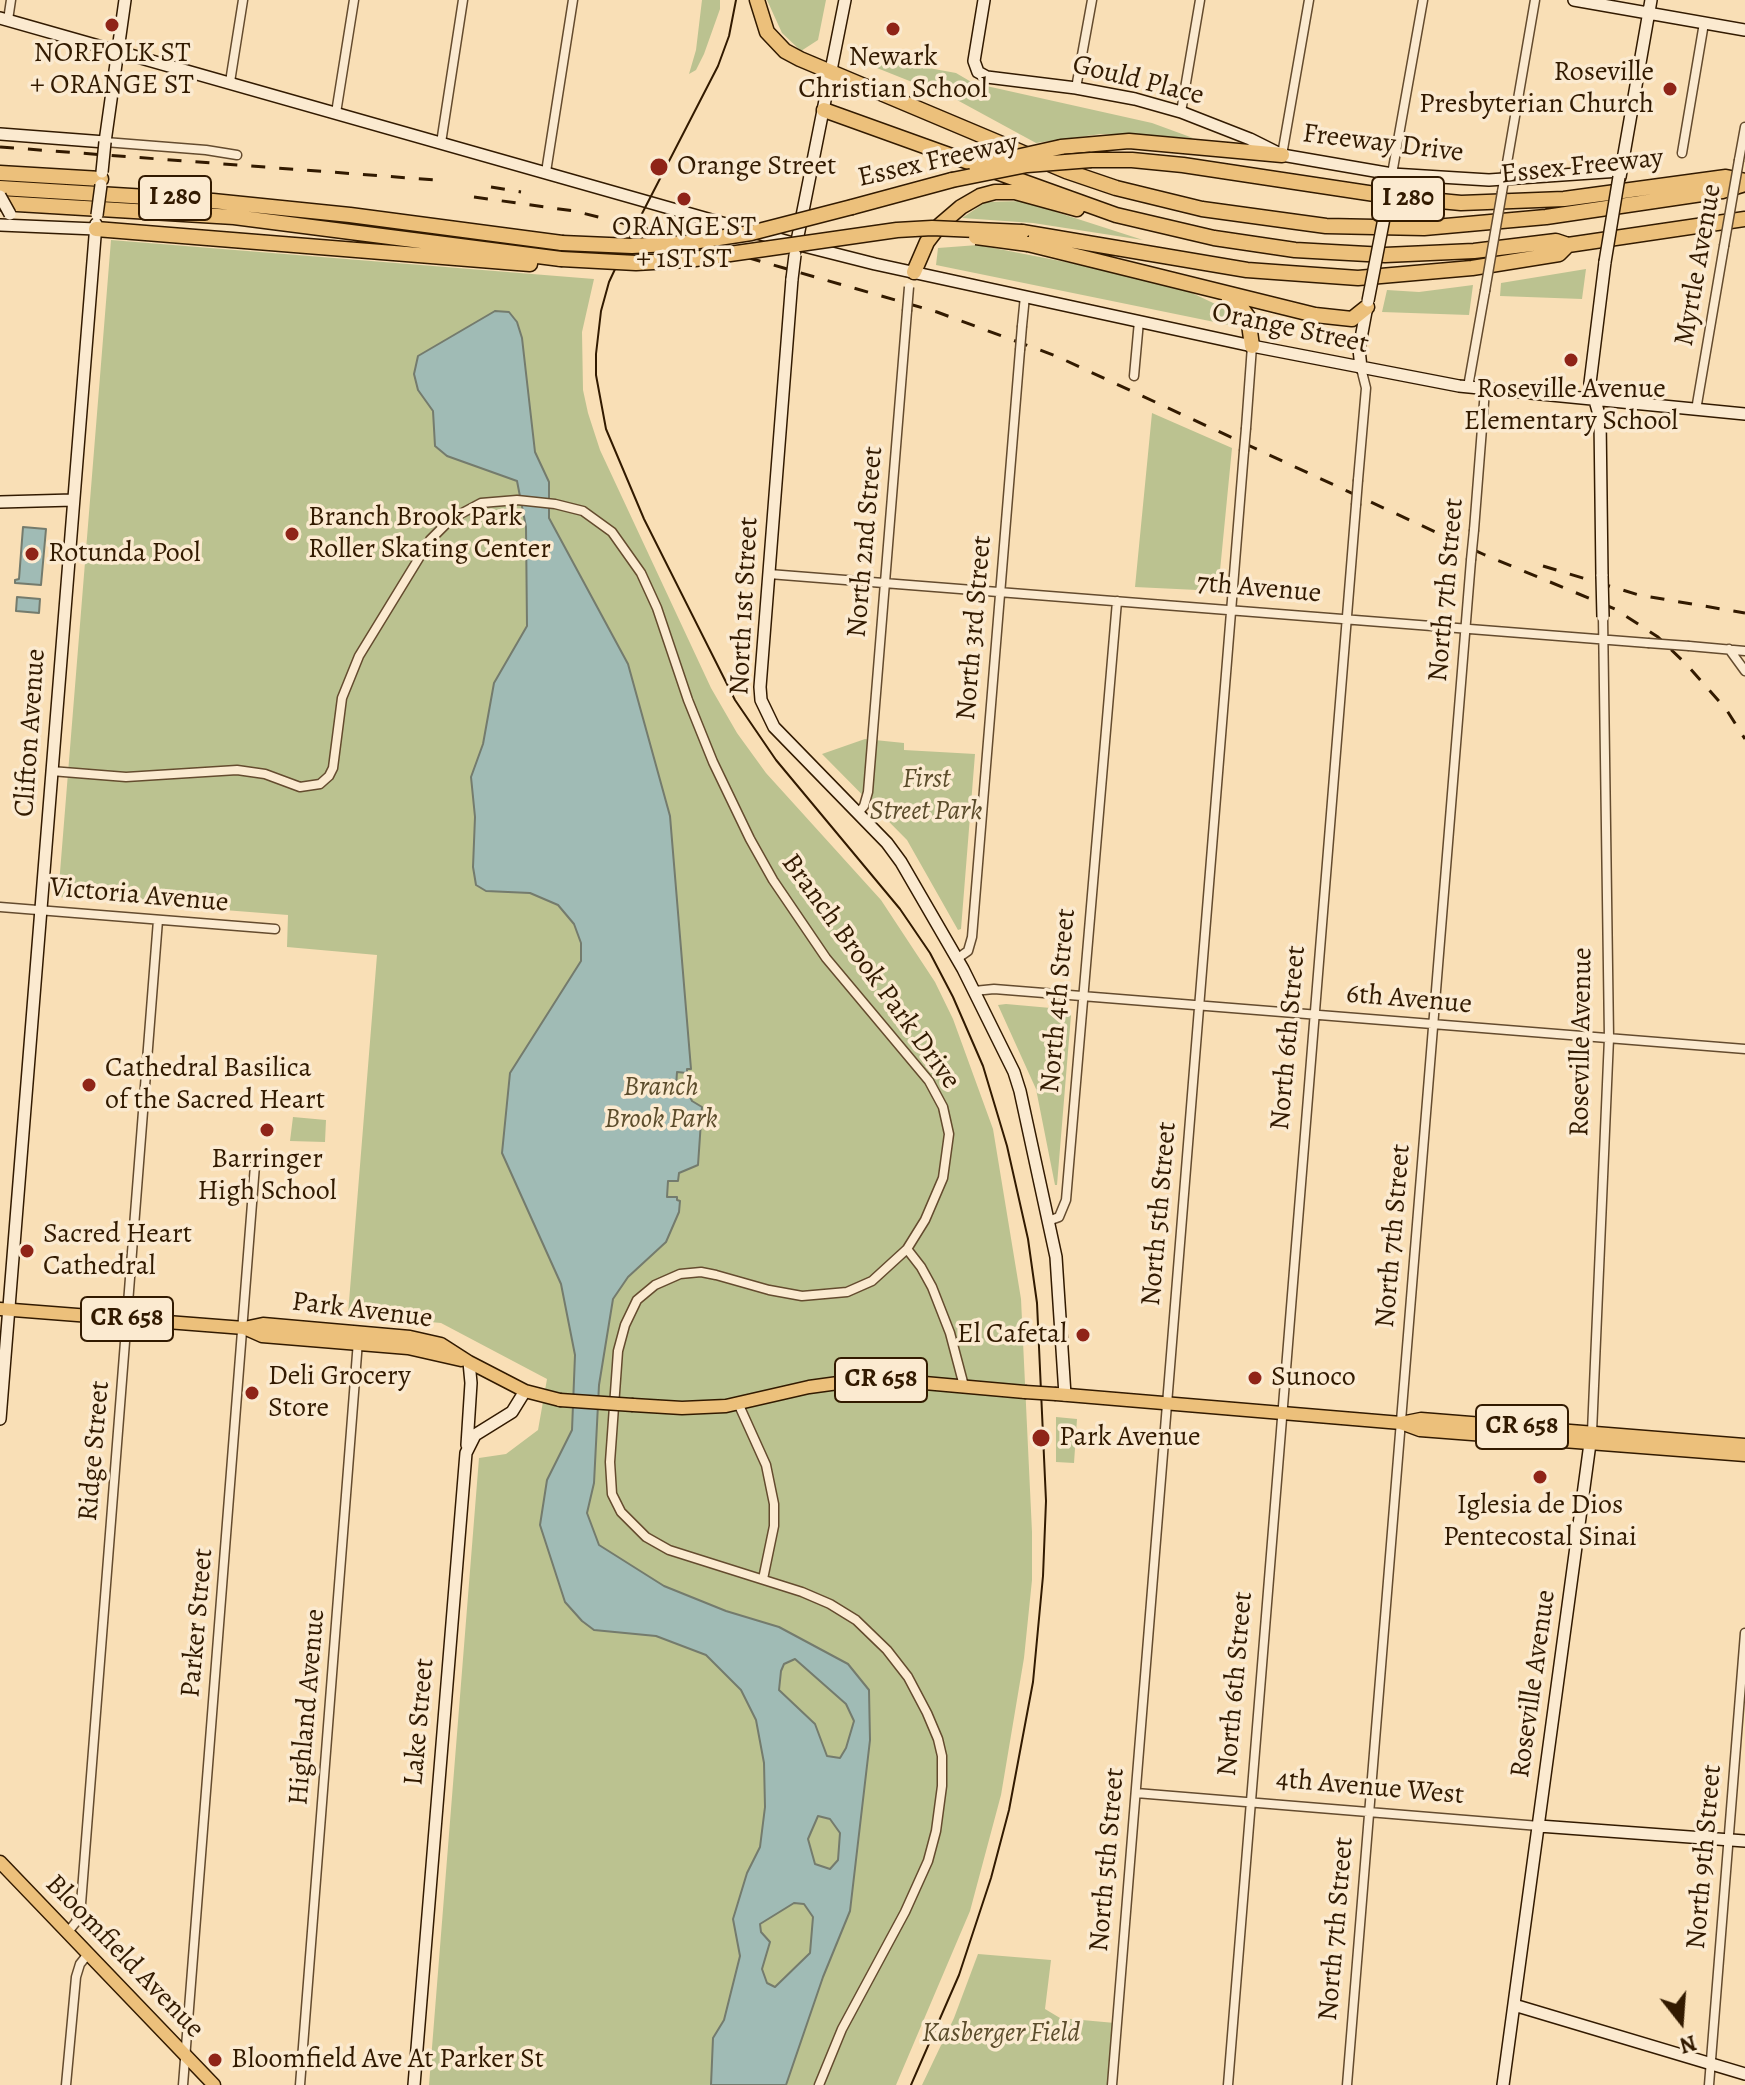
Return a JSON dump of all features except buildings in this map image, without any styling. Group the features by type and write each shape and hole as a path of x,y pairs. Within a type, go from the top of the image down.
{"highway":[{"path":"757,0 764,25 778,45 792,56 1083,177 1167,202 1263,219 1376,228 1486,224 1722,191 1745,182"},
{"path":"824,110 1116,215 1214,238 1316,252 1420,254 1556,241 1568,245 1745,219"},
{"path":"952,180 972,166 1061,147 1129,141 1282,155"},
{"name":"Essex Freeway","path":"0,188 213,201 350,215 562,243 651,246 718,239 804,220 952,180 1027,165 1091,160 1183,165 1388,196 1470,203 1564,199 1726,177 1745,182"},
{"path":"0,173 101,179"},
{"path":"911,279 931,236 944,220 967,202 988,194 1015,192 1099,216 1116,215"},
{"name":"Essex Freeway","path":"5,208 234,217 558,263 671,262 862,234 932,228 1025,238"},
{"path":"97,222 558,263"},
{"path":"1025,238 1247,270 1358,278 1455,270 1559,254 1568,245"},
{"path":"1025,238 1300,312 1352,319 1367,304"},
{"path":"1217,291 1238,303 1246,312 1252,329 1252,346"}],"main road":[{"name":"Clifton Avenue","path":"0,1419 5,1309 97,222 125,0"},
{"name":"North 1st Street","path":"845,0 792,279 760,687 765,712 774,727 897,855 958,958 1018,1085 1048,1221"},
{"name":"Gould Place","path":"984,0 975,57 978,72 987,77 1135,99 1181,112 1282,155"},
{"path":"1574,0 1650,6 1704,23 1745,30"},
{"name":"Roseville Avenue","path":"1603,617 1600,418 1590,383 1605,262 1650,6"},
{"name":"Orange Street","path":"4,19 546,172 796,250 911,279 1025,296 1252,346 1485,390 1745,414"},
{"path":"0,134 105,142"},
{"name":"Freeway Drive","path":"1282,155 1392,178 1503,186 1620,174"},
{"name":"North 6th Street","path":"1361,368 1359,349 1392,178"},
{"path":"0,196 5,208 19,223 28,226"},
{"path":"0,225 97,222"},
{"path":"0,502 73,500"},
{"path":"1048,1221 1057,1263 1061,1395"},
{"name":"Park Avenue","path":"5,1309 244,1328 263,1324 359,1338 469,1362 525,1391 560,1400 692,1408 738,1403 847,1381 902,1381 1401,1423 1421,1419 1745,1455"},
{"name":"Lake Street","path":"414,2085 466,1453 471,1377 469,1362"},
{"path":"466,1453 475,1435 512,1412 525,1391"},
{"name":"Roseville Avenue","path":"1503,2085 1591,1438"},
{"name":"Park Avenue","path":"1591,1438 1745,1445"},
{"name":"4th Avenue West","path":"1539,1826 1745,1841"},
{"name":"Bloomfield Avenue","path":"0,1862 214,2085"},
{"path":"1514,2005 1745,2074"}],"street":[{"path":"4,19 11,0"},
{"path":"230,82 243,0"},
{"path":"336,113 354,0"},
{"path":"441,143 463,0"},
{"path":"546,172 573,0"},
{"path":"1076,88 1092,0"},
{"path":"1181,112 1200,0"},
{"path":"1282,155 1309,0"},
{"name":"North 6th Street","path":"1392,178 1423,0"},
{"path":"1468,387 1535,0"},
{"path":"1682,153 1704,23"},
{"name":"Myrtle Avenue","path":"1696,410 1745,127"},
{"path":"105,142 237,155"},
{"name":"North 2nd Street","path":"858,813 864,806 868,792 911,279"},
{"name":"North 3rd Street","path":"958,958 968,951 972,937 1025,296"},
{"path":"1134,376 1139,321"},
{"name":"North 5th Street","path":"1112,2085 1252,346"},
{"name":"North 6th Street","path":"1228,2085 1366,388 1361,368"},
{"name":"North 7th Street","path":"1347,2085 1485,390"},
{"name":"Branch Brook Park Drive","path":"51,771 126,777 237,770 265,774 300,787 320,784 333,768 338,714 350,673 436,534 458,514 481,503 509,500 562,505 583,511 602,523 617,538 637,566 655,601 688,700 713,762 767,869 837,973 917,1065 939,1098 949,1134 945,1169 925,1220 907,1249 879,1276 847,1292 826,1295 794,1295 716,1275 687,1273 667,1279 650,1288 630,1312 620,1342 615,1376 610,1462 613,1500 632,1525 661,1546 821,1600 847,1614 887,1650 913,1685 932,1723 942,1756 938,1820 924,1869 905,1912 842,2029 819,2085"},
{"name":"7th Avenue","path":"769,574 1745,651"},
{"name":"North 4th Street","path":"1048,1221 1059,1217 1065,1205 1117,601"},
{"name":"Roseville Avenue","path":"1591,1438 1609,1038 1603,617"},
{"path":"1729,649 1745,671"},
{"name":"Victoria Avenue","path":"0,907 275,929"},
{"name":"Ridge Street","path":"67,1933 76,1922 81,1904 158,920"},
{"name":"6th Avenue","path":"974,991 994,989 1745,1049"},
{"name":"Parker Street","path":"183,2085 255,1165"},
{"path":"907,1249 932,1287 950,1333 964,1386"},
{"name":"Highland Avenue","path":"300,2085 359,1338"},
{"path":"738,1403 766,1465 772,1491 774,1526 763,1579"},
{"name":"North 9th Street","path":"1709,2085 1745,1633"},
{"name":"4th Avenue West","path":"1136,1793 1539,1826"},
{"path":"66,2085 76,1977 80,1964 88,1954"}],"green space":[{"path":"702,0 720,0 720,9 704,54 696,70 689,74 696,50"},
{"path":"767,0 826,0 818,40 801,51 782,33"},
{"path":"874,58 956,73 973,83 1152,123 1193,138 1101,134 1036,143 957,100 872,66"},
{"path":"1022,201 1143,240 1033,223 962,218 986,202"},
{"name":"Branch Brook Park","path":"111,240 594,279 582,332 583,390 588,413 600,450 711,688 737,733 766,773 881,900 935,982 953,1019 993,1129 1021,1299 1032,1580 1024,1658 1001,1795 970,1911 896,2085 429,2085 479,1458 506,1454 538,1430 547,1379 441,1323 348,1314 377,955 287,947 288,915 58,897"},
{"path":"978,245 1081,265 1190,292 1230,311 1239,327 936,265 938,248"},
{"path":"1586,269 1582,299 1500,296 1501,283"},
{"path":"1473,285 1469,315 1382,312 1387,290 1419,292"},
{"path":"1152,413 1232,448 1218,591 1135,587"},
{"name":"First Street Park","path":"865,739 904,743 904,750 975,754 961,929 958,930 907,840 822,754"},
{"path":"998,1005 1062,1009 1071,1015 1057,1185 1036,1089"},
{"path":"293,1117 326,1120 325,1142 290,1141"},
{"path":"1056,1417 1077,1419 1074,1463 1056,1462"},
{"name":"Kasberger Field","path":"978,1954 1051,1960 1045,2009 1060,2018 1115,2023 1109,2085 922,2085 954,2018"}],"water":[{"path":"495,311 509,312 517,322 522,338 535,452 549,482 549,518 628,664 670,816 691,1069 687,1069 687,1073 677,1072 676,1087 686,1088 692,1101 702,1107 698,1165 679,1173 678,1181 668,1181 667,1197 677,1197 680,1201 679,1212 666,1242 628,1277 613,1299 599,1385 594,1483 587,1513 599,1545 664,1586 726,1611 779,1627 848,1664 869,1690 870,1740 850,1911 823,1977 786,2085 711,2085 713,2038 724,2020 740,1956 733,1919 747,1873 760,1847 765,1807 764,1763 756,1720 741,1690 706,1655 656,1636 594,1630 582,1621 565,1602 540,1525 547,1480 572,1430 575,1355 561,1284 502,1153 510,1073 581,961 581,943 574,924 558,905 530,893 486,891 476,885 471,777 483,744 494,683 527,626 526,527 517,481 447,456 435,446 433,411 418,390 414,374 418,356","holes":["795,1659 846,1704 854,1721 840,1758 827,1756 815,1724 779,1690 784,1664","818,1816 830,1819 840,1833 838,1860 830,1869 815,1864 808,1839","794,1903 804,1904 813,1917 810,1953 775,1987 767,1983 762,1969 770,1942 761,1932 760,1924"]},
{"name":"Rotunda Pool","path":"23,527 46,529 41,585 15,583 19,579"},
{"path":"17,597 40,599 39,613 16,611"}],"tram line":[{"path":"736,0 729,36 718,66 609,282 601,311 596,354 596,375 606,429 644,519 735,700 776,760 900,909 930,953 953,997 983,1066 1007,1146 1028,1239 1037,1303 1046,1501 1033,1682 1009,1810 991,1878 959,1975 911,2085"}],"railway":[{"path":"0,147 436,180"},
{"path":"491,187 521,192"},
{"path":"474,197 574,211 655,231 937,312 1056,356 1485,555 1615,609 1658,637 1687,665 1726,709 1745,739"},
{"path":"1543,566 1639,595 1745,613"}],"place":[{"name":"NORFOLK ST + ORANGE ST","path":"112,25"},
{"name":"Newark Christian School","path":"893,29"},
{"name":"Roseville Presbyterian Church","path":"1670,89"},
{"name":"Orange Street","path":"659,167"},
{"name":"ORANGE ST + 1ST ST","path":"684,199"},
{"name":"Roseville Avenue Elementary School","path":"1571,360"},
{"name":"Branch Brook Park Roller Skating Center","path":"292,534"},
{"name":"Rotunda Pool","path":"32,554"},
{"name":"Cathedral Basilica of the Sacred Heart","path":"89,1085"},
{"name":"Barringer High School","path":"267,1130"},
{"name":"Sacred Heart Cathedral","path":"27,1251"},
{"name":"El Cafetal","path":"1083,1335"},
{"name":"Sunoco","path":"1255,1378"},
{"name":"Deli Grocery Store","path":"252,1393"},
{"name":"Park Avenue","path":"1041,1438"},
{"name":"Iglesia de Dios Pentecostal Sinai","path":"1540,1477"},
{"name":"Bloomfield Ave At Parker St","path":"215,2060"}]}
